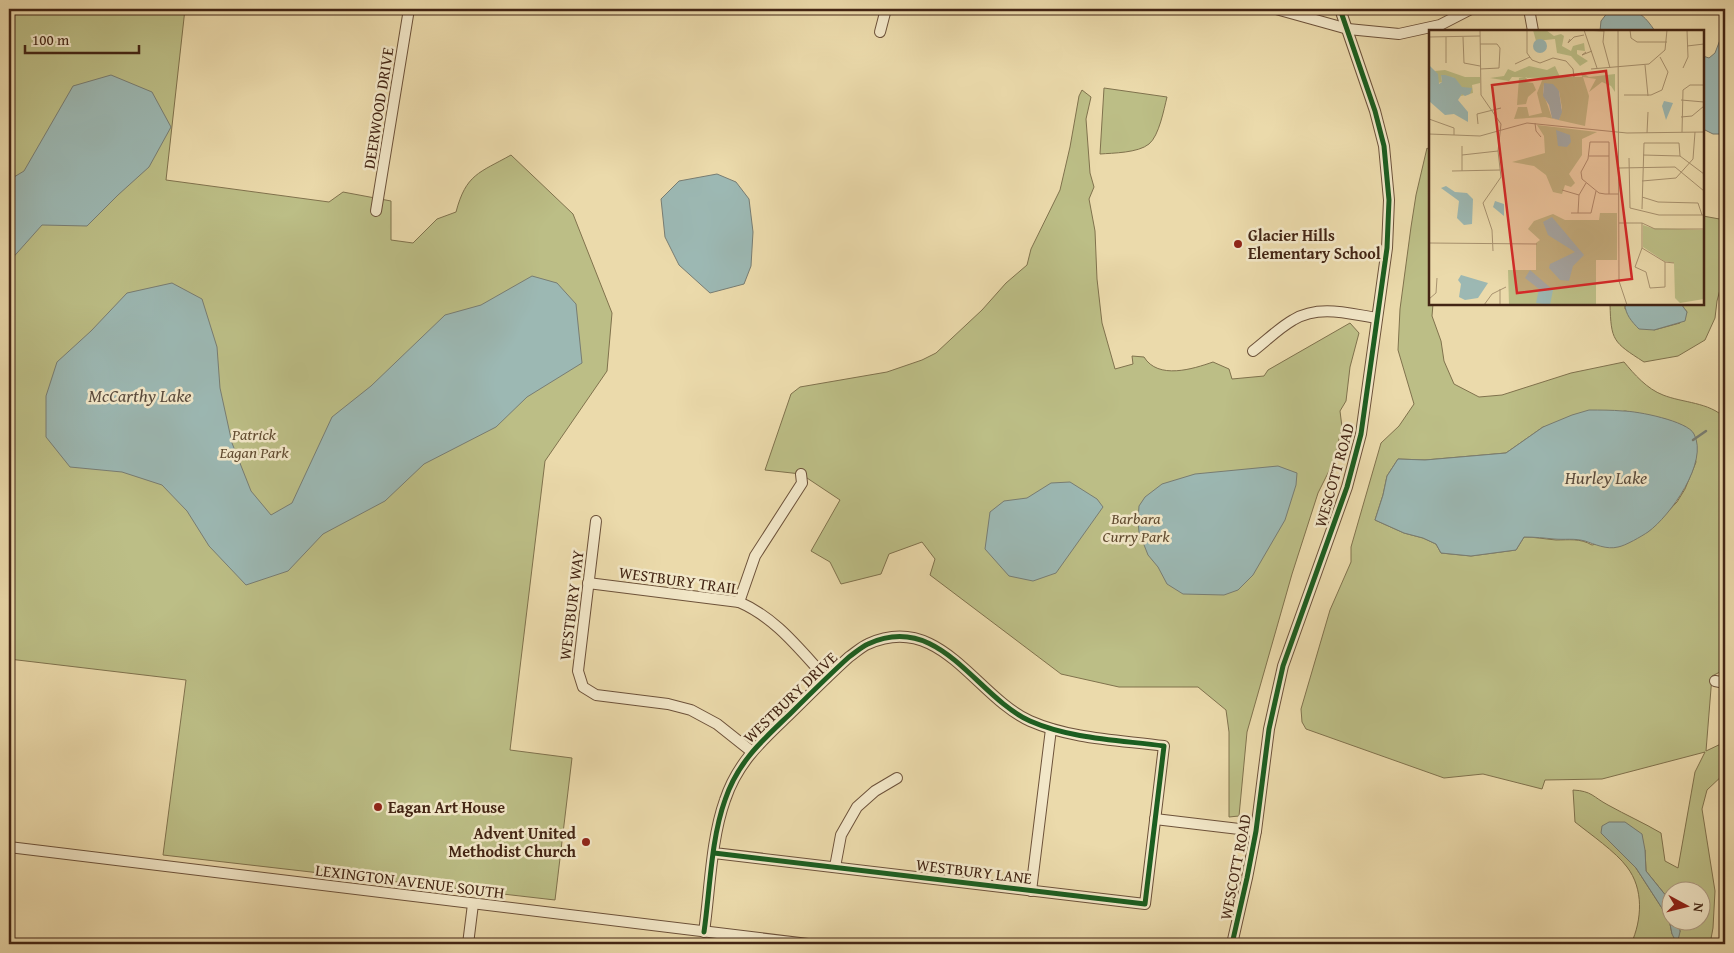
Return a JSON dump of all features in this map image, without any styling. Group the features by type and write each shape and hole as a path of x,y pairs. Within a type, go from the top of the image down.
{"street":[{"name":"DEERWOOD DRIVE","path":"376,211 409,9"},
{"path":"880,32 886,9"},
{"path":"1276,9 1348,29 1399,34 1440,25 1471,9"},
{"name":"WESCOTT ROAD","path":"1232,944 1256,831 1269,728 1283,666 1346,487 1361,434 1387,248 1389,200 1384,146 1375,111 1340,9"},
{"path":"1529,9 1532,30"},
{"path":"1253,351 1286,324 1308,313 1325,311 1377,318"},
{"path":"738,602 756,556 802,483 801,474"},
{"name":"WESTBURY WAY","path":"596,521 578,671 583,687 596,695 668,704 690,710 717,724 752,751"},
{"name":"WESTBURY TRAIL","path":"588,583 738,602 756,610 772,621 826,678"},
{"name":"WESTBURY DRIVE","path":"704,932 718,821 725,798 736,775 752,751 849,657 867,644 887,638 908,637 926,642 947,653 1009,708 1028,720 1051,730 1078,736 1164,746 1155,819"},
{"path":"1031,891 1051,730"},
{"path":"835,867 841,835 857,807 874,791 897,778"},
{"path":"1155,819 1256,831"},
{"name":"WESTBURY LANE","path":"714,853 1145,904 1155,819"},
{"name":"LEXINGTON AVENUE SOUTH","path":"9,847 808,944"},
{"path":"468,944 473,904"}],"green space":[{"name":"Patrick Eagan Park","path":"9,9 185,9 166,180 329,202 343,192 391,201 391,240 413,243 437,219 456,212 464,190 475,176 511,155 573,214 612,313 607,371 545,461 510,750 572,758 555,900 163,855 186,680 9,659"},
{"path":"1104,88 1167,97 1156,135 1149,144 1132,151 1100,154"},
{"name":"Barbara Curry Park","path":"1082,90 1091,97 1086,119 1090,173 1094,187 1089,199 1095,231 1097,279 1102,323 1115,369 1133,364 1132,356 1144,357 1150,364 1167,371 1186,370 1213,362 1229,369 1232,379 1264,376 1268,370 1350,323 1359,333 1350,367 1346,401 1340,411 1342,427 1333,463 1318,493 1292,574 1247,732 1239,816 1229,817 1229,732 1226,710 1198,687 1119,687 1061,674 930,575 935,559 922,542 889,554 881,574 841,584 830,562 811,551 840,500 801,474 765,470 791,394 800,387 887,372 936,353 982,310 1006,283 1027,265 1031,249 1060,190 1079,96"},
{"path":"1427,148 1429,149 1429,305 1433,305 1432,316 1441,341 1444,361 1454,384 1479,397 1502,395 1571,373 1624,362 1641,381 1657,392 1671,398 1704,406 1725,418 1725,609 1720,658 1724,670 1712,676 1706,751 1725,742 1725,773 1707,790 1702,809 1715,891 1713,928 1710,944 1631,944 1635,935 1640,905 1633,876 1616,855 1575,822 1573,790 1588,793 1661,833 1665,861 1678,868 1695,772 1705,752 1602,779 1545,780 1542,789 1483,774 1444,778 1306,729 1302,722 1301,709 1330,610 1351,562 1351,547 1381,443 1399,426 1414,404 1398,350 1400,309 1416,195","holes":["1625,411 1665,419 1686,427 1696,462 1685,489 1677,502 1649,531 1592,545 1579,540 1524,537 1516,550 1471,556 1441,553 1436,544 1375,520 1387,476 1398,459 1425,460 1506,453 1543,427"]},
{"path":"1704,216 1725,220 1725,283 1722,282 1715,318 1705,340 1678,356 1644,362 1620,345 1611,326 1610,305 1625,305 1625,309 1654,330 1680,323 1687,312 1682,305 1704,305"}],"water":[{"path":"1618,10 1636,12 1644,17 1654,30 1600,30 1601,21 1608,12"},
{"path":"1725,27 1725,134 1713,134 1704,130 1704,56 1709,58 1715,53"},
{"path":"111,75 152,92 171,127 149,167 87,226 42,225 9,262 9,180 24,171 73,86"},
{"path":"717,174 736,182 749,199 753,232 751,266 744,284 710,293 679,265 665,237 661,199 679,181"},
{"name":"McCarthy Lake","path":"532,276 557,283 576,304 582,363 527,397 496,427 424,464 385,501 323,534 288,571 246,585 209,546 187,511 162,485 122,472 70,467 46,437 46,396 57,362 91,331 127,293 172,283 202,299 217,347 220,388 232,443 251,491 271,515 292,503 332,417 371,386 445,315 481,305"},
{"path":"1625,305 1682,305 1687,312 1685,321 1654,330 1639,329 1631,321"},
{"name":"Hurley Lake","path":"1589,410 1630,411 1650,415 1673,421 1690,429 1694,434 1697,446 1696,459 1685,488 1667,514 1648,532 1633,541 1609,548 1585,541 1524,537 1516,550 1471,556 1441,553 1436,544 1375,520 1387,476 1398,459 1425,460 1506,453 1543,427"},
{"path":"1278,466 1297,473 1296,485 1285,520 1253,575 1238,590 1224,595 1183,594 1167,584 1158,567 1148,555 1139,532 1139,506 1145,497 1162,484 1195,474"},
{"path":"1070,482 1097,499 1103,507 1056,573 1033,581 1009,576 985,549 990,512 1004,501 1027,498 1051,483"},
{"path":"1609,822 1625,822 1642,834 1646,871 1662,891 1662,908 1636,868 1601,833 1602,826"},
{"path":"1671,930 1680,930 1677,944"}],"waterway":[{"path":"1693,440 1706,431"}],"cycle path":[{"path":"1232,944 1256,831 1269,729 1283,666 1347,487 1361,434 1387,248 1389,200 1384,146 1375,111 1340,9"},
{"path":"704,932 711,865 717,831 720,815 730,786 744,762 771,732 849,657 868,644 893,637 916,639 936,647 1010,709 1030,721 1046,727 1079,735 1164,746 1145,904 714,853"}],"place":[{"name":"Glacier Hills Elementary School","path":"1238,244"},
{"name":"Eagan Art House","path":"378,807"},
{"name":"Advent United Methodist Church","path":"586,842"}]}
